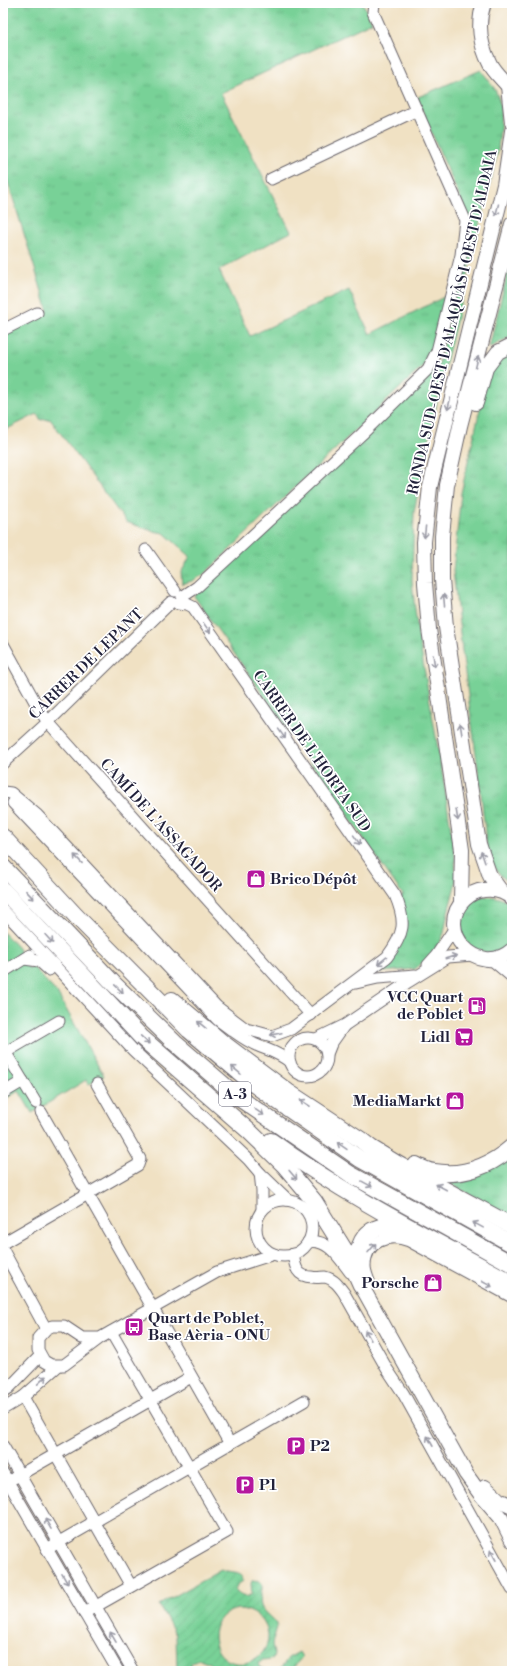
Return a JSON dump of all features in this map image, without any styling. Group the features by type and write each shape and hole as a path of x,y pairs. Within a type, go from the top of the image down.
{"highway":[{"name":"A-3","path":"3,837 76,916 189,1030 252,1083 360,1159 512,1244"},
{"path":"30,866 81,909 171,1000 224,1044 288,1092 361,1140 370,1148 512,1226"},
{"name":"A-3","path":"3,867 114,984 175,1043 239,1098 350,1174 512,1264"},
{"path":"3,890 141,1037 284,1165 314,1200 365,1285"},
{"path":"203,1092 294,1157 396,1220 512,1283"},
{"path":"361,1140 373,1144 401,1160 432,1172 452,1173 472,1170 499,1158 512,1147"},
{"path":"365,1285 358,1250 363,1238 368,1232 374,1229 387,1227 401,1229 475,1268 491,1271"}],"main road":[{"path":"479,6 481,40 490,65 510,87 512,122"},
{"name":"RONDA SUD-OEST D'ALAQUÀS I OEST D'ALDAIA","path":"454,929 457,910 462,902 462,850 429,629 425,583 424,542 430,487 504,185 512,131"},
{"path":"506,895 490,876 479,844 446,627 442,580 442,550 447,485 460,426 512,224"},
{"path":"442,550 449,534 456,484 474,408 486,368 498,352 512,346"},
{"path":"462,902 469,895 490,889 506,895"},
{"path":"454,929 457,939 464,949 473,955 493,959 512,950"},
{"path":"493,959 512,974"},
{"path":"365,1285 474,1472 494,1496 512,1506"},
{"path":"365,1285 466,1474 481,1495 501,1518 512,1540"}],"street":[{"name":"CARRER DE LEPANT","path":"3,763 179,597 197,587 362,434 428,369 437,351 461,255 465,220 373,12 374,3"},
{"path":"271,179 417,110"},
{"path":"3,330 37,313"},
{"path":"146,550 179,597"},
{"name":"CARRER DE L'HORTA SUD","path":"179,597 193,608 395,895 401,910 402,928 397,944 387,958 354,983"},
{"name":"CAMÍ DE L'ASSAGADOR","path":"3,644 39,709 48,722 311,1014"},
{"path":"3,792 11,793 37,815 217,1007 246,1029 272,1036 291,1029 354,983 378,978 412,979 430,964 454,929"},
{"path":"3,792 217,1019 237,1034 254,1044 274,1051 290,1062 298,1072 303,1075 316,1074 325,1066 327,1054 331,1044 344,1025"},
{"path":"3,910 133,1050 234,1145 288,1200 304,1208 309,1216 311,1229 308,1242 302,1249 294,1254 281,1256 274,1254 261,1244 257,1237 255,1228 257,1218 262,1210 273,1201 288,1200"},
{"path":"3,919 26,946 24,959"},
{"path":"3,972 32,954 41,952"},
{"path":"237,1034 262,1043 277,1046 292,1046 303,1038 316,1039 344,1025 412,979 448,957 473,955"},
{"path":"24,959 39,961 77,1001 100,1015"},
{"path":"59,1021 4,1050 88,1194 152,1310 230,1444"},
{"path":"316,1039 325,1047 327,1054"},
{"path":"290,1062 289,1057 292,1046"},
{"path":"3,1093 23,1081"},
{"path":"3,1243 138,1166 140,1159 97,1084"},
{"path":"260,1173 262,1210"},
{"path":"241,1264 252,1254 257,1237"},
{"path":"365,1285 365,1264 369,1251 379,1241 394,1237 409,1241 512,1297"},
{"path":"308,1242 322,1242 365,1285"},
{"path":"3,1250 46,1329"},
{"path":"100,1338 82,1338 74,1334 69,1329 58,1325 46,1329 38,1338 38,1350 44,1361 58,1366 64,1365 100,1338 217,1272 274,1254"},
{"path":"294,1254 295,1267 302,1275 310,1278 326,1277 336,1283 344,1293 387,1369 403,1393 512,1589"},
{"path":"84,1613 227,1532 111,1332"},
{"path":"73,1358 78,1346 74,1334"},
{"path":"40,1356 6,1390 20,1399 56,1455 131,1586"},
{"path":"3,1409 20,1399 58,1366"},
{"path":"118,1671 5,1477 20,1475 191,1377"},
{"path":"47,1549 304,1401"},
{"path":"3,1446 96,1606 131,1670"}],"green space":[{"path":"3,3 363,3 372,22 221,93 291,232 219,270 250,336 349,290 370,334 446,296 431,353 423,366 203,575 192,581 182,584 181,572 190,556 164,533 126,522 50,419 41,420 37,414 3,431 3,334 48,311 3,166"},
{"path":"481,70 494,88 499,100 500,122 498,151 439,392 414,512 412,580 414,601 418,633 444,783 455,857 456,882 444,933 439,945 431,955 415,969 371,973 401,945 401,897 403,895 194,596 434,370 439,363 469,236 468,216 419,104 418,97"},
{"path":"512,254 512,337 489,348"},
{"path":"512,352 512,884 501,876 493,865 487,850 453,571 461,493 486,382 497,360"},
{"path":"482,896 502,899 512,907 512,941 504,948 496,952 481,951 469,945 461,930 461,917 467,907 471,902"},
{"path":"3,932 18,948 29,969 33,967 57,993 104,1076 88,1085 86,1080 32,1113 19,1091 3,1100"},
{"path":"512,1155 512,1217 439,1178"},
{"path":"221,1570 242,1576 243,1581 237,1585 235,1590 244,1597 252,1594 252,1581 258,1580 262,1583 260,1600 262,1609 274,1621 277,1627 272,1644 274,1653 273,1658 258,1664 260,1668 272,1671 218,1671 210,1663 200,1659 192,1662 188,1671 177,1671 176,1635 159,1605","holes":["238,1609 246,1610 259,1617 264,1623 267,1630 267,1644 263,1652 255,1659 245,1663 233,1662 224,1658 218,1650 214,1640 215,1630 219,1621 226,1614"]},
{"path":"299,1652 302,1657 293,1668 297,1671 279,1671 288,1658"}],"waterway":[{"path":"512,459 510,467 512,519"}],"place":[{"name":"Brico Dépôt","path":"256,879"},
{"name":"VCC Quart de Poblet","path":"477,1006"},
{"name":"Lidl","path":"464,1037"},
{"name":"MediaMarkt","path":"455,1101"},
{"name":"Porsche","path":"433,1283"},
{"name":"Quart de Poblet, Base Aèria - ONU","path":"134,1327"},
{"name":"P2","path":"296,1446"},
{"name":"P1","path":"245,1485"}]}
